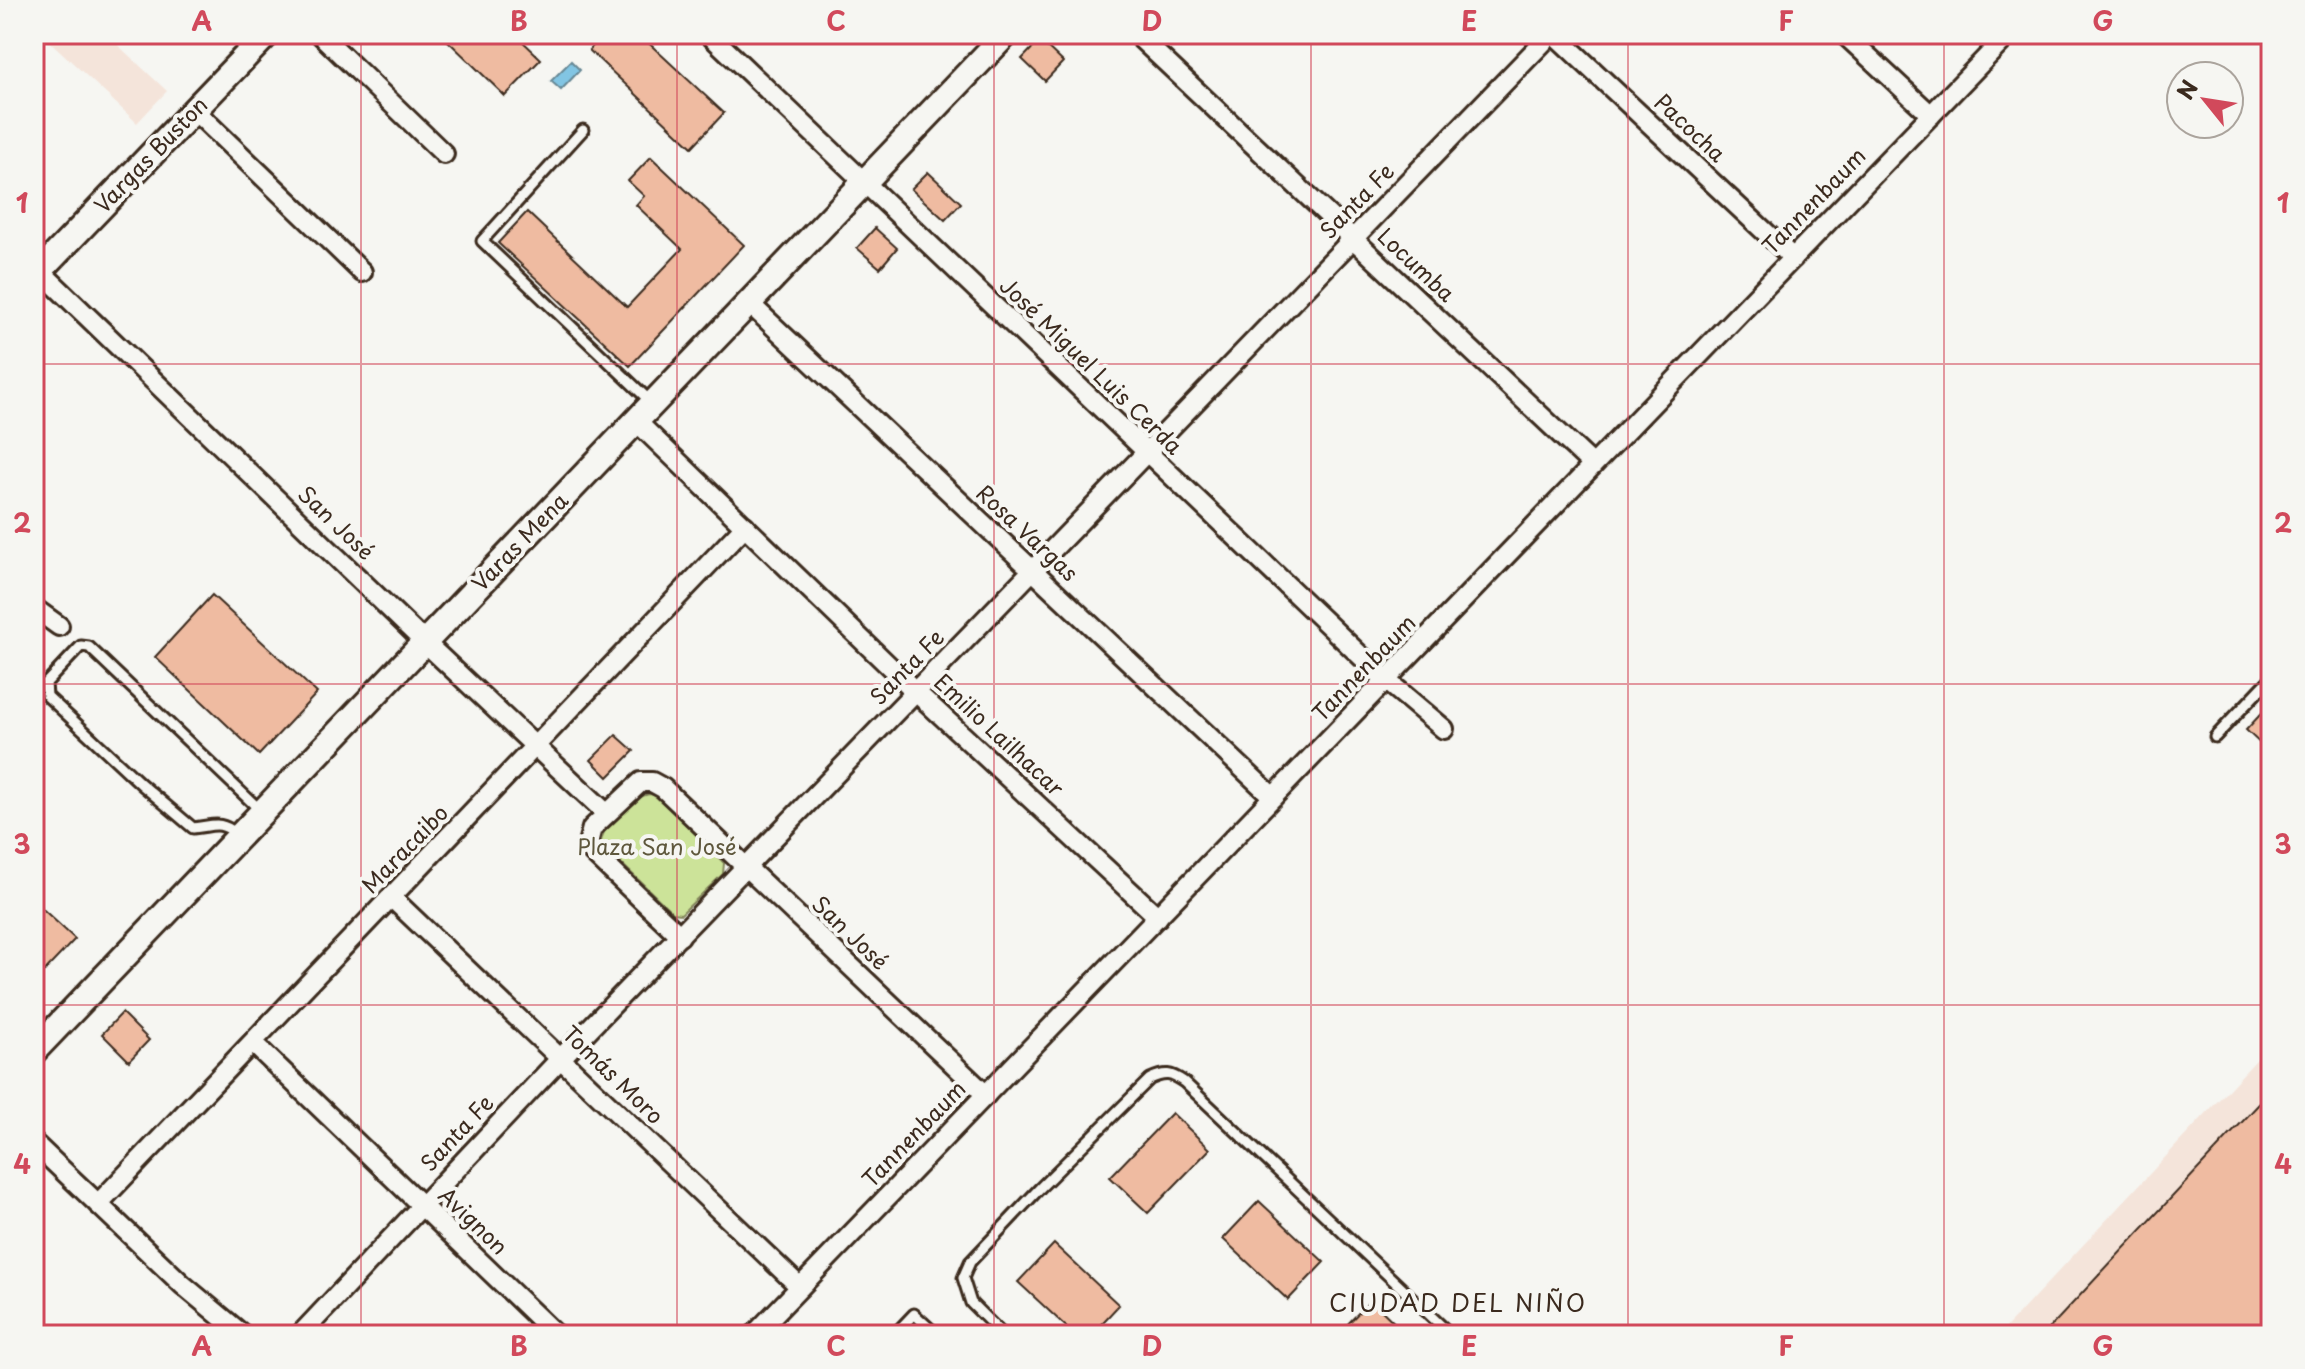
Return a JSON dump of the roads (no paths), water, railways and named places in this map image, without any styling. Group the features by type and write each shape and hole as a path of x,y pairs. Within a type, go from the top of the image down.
{"street":[{"name":"Vargas Buston","path":"36,271 267,34"},
{"path":"320,34 444,154"},
{"name":"José Miguel Luis Cerda","path":"709,34 1386,680 1444,729"},
{"name":"Varas Mena","path":"34,1051 1006,34"},
{"name":"Locumba","path":"1136,34 1593,465"},
{"name":"Santa Fe","path":"300,1335 561,1058 1552,34"},
{"name":"Pacocha","path":"1552,34 1793,258"},
{"path":"1844,34 1931,115"},
{"name":"Tannenbaum","path":"754,1335 2009,34"},
{"path":"194,110 362,272"},
{"name":"San José","path":"36,271 606,813"},
{"name":"Rosa Vargas","path":"749,303 1273,797"},
{"name":"Emilio Lailhacar","path":"644,412 745,526 916,692 1158,917"},
{"name":"Maracaibo","path":"98,1204 745,526"},
{"path":"34,608 59,626"},
{"name":"San José","path":"680,936 590,850 590,831 638,783 656,783 986,1095"},
{"name":"Tomás Moro","path":"392,898 800,1287"},
{"name":"Avignon","path":"253,1043 556,1335"},
{"path":"34,1143 183,1285 243,1335"}],"lane":[{"path":"583,130 482,241 644,412"},
{"path":"239,836 225,825 193,828 47,696 46,683 61,665 81,646 89,647 263,812"},
{"path":"2215,737 2271,678"},
{"path":"1003,1335 971,1303 963,1278 970,1262 1150,1079 1164,1073 1184,1082 1451,1335"},
{"path":"894,1335 914,1314 937,1335"}],"water":[{"path":"571,61 580,70 561,90 551,81"}],"district":[{"name":"CIUDAD DEL NIÑO","path":"1458,1304"}],"park label":[{"name":"Plaza San José","path":"657,847"}]}
